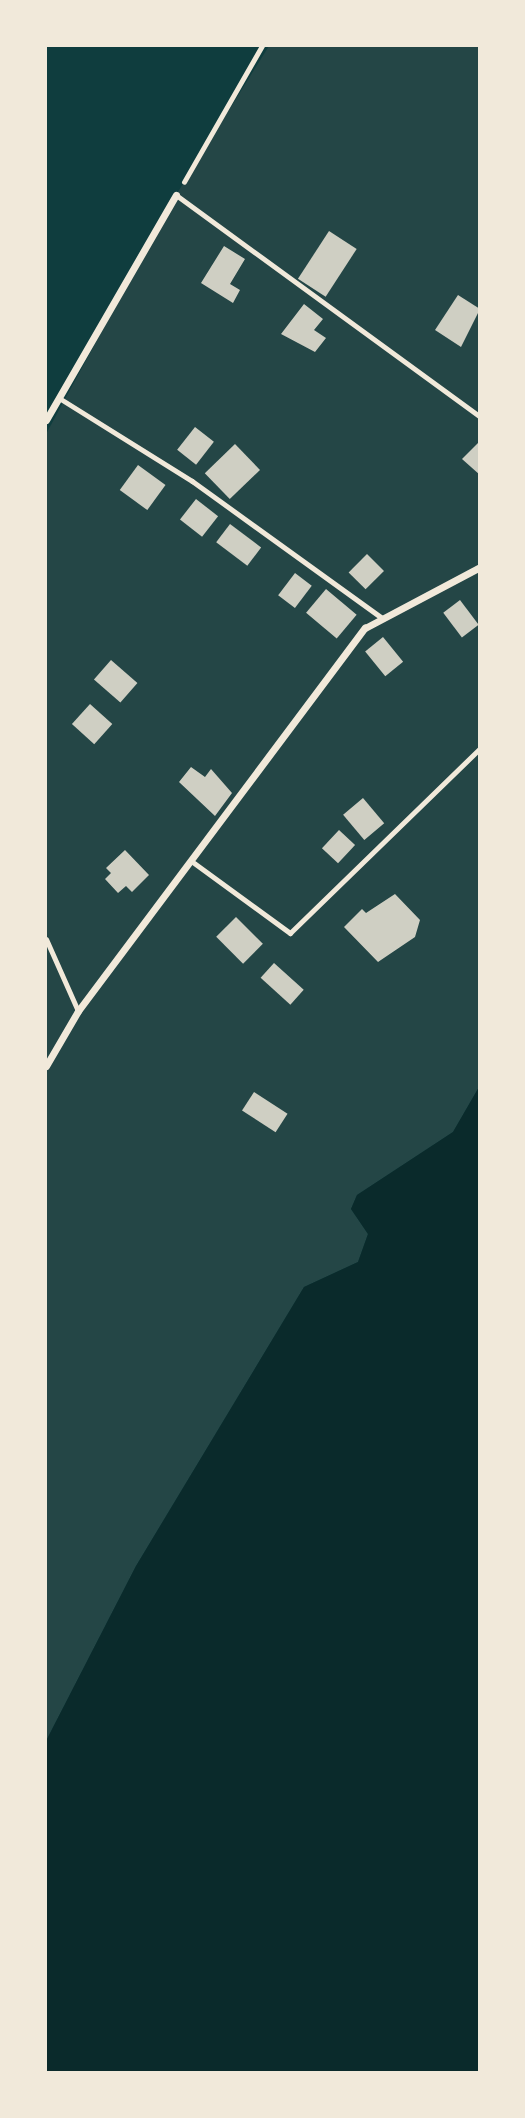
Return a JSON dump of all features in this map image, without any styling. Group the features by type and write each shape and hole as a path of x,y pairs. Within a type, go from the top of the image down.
{"street":[{"path":"46,421 176,195"},
{"path":"46,1066 78,1011 194,863 365,628 480,567"}],"lane":[{"path":"176,195 480,417"},
{"path":"59,398 192,481 382,618"},
{"path":"194,863 290,933 480,748"},
{"path":"46,939 78,1011"}],"path":[{"path":"176,195 262,46"}],"shaded area":[{"path":"269,46 479,46 479,1087 453,1132 357,1195 351,1209 368,1234 358,1262 304,1287 136,1566 46,1741 46,434 176,195"},
{"path":"479,1087 479,2072 46,2072 46,1741 136,1566 304,1287 358,1262 368,1234 351,1209 357,1195 453,1132"}],"building":[{"path":"329,231 357,249 326,297 298,279"},
{"path":"224,246 245,259 230,284 240,290 233,303 201,283"},
{"path":"458,295 480,309 461,347 435,330"},
{"path":"304,304 323,319 314,330 326,338 315,352 281,334"},
{"path":"195,427 214,442 196,465 177,450"},
{"path":"480,441 480,475 462,459"},
{"path":"235,444 260,470 230,499 205,473"},
{"path":"138,465 166,485 147,510 120,490"},
{"path":"196,499 218,516 202,537 180,519"},
{"path":"230,524 261,547 247,566 216,542"},
{"path":"367,554 384,571 366,589 349,572"},
{"path":"295,573 312,586 295,608 278,595"},
{"path":"326,589 357,615 337,638 306,613"},
{"path":"460,600 479,625 462,637 443,613"},
{"path":"383,637 403,662 385,676 365,651"},
{"path":"111,660 137,683 120,703 94,680"},
{"path":"90,704 112,724 94,744 72,724"},
{"path":"191,767 205,777 211,769 232,793 215,816 179,782"},
{"path":"363,798 384,823 364,840 343,815"},
{"path":"339,830 355,845 338,863 322,848"},
{"path":"125,850 149,875 132,892 126,886 118,893 105,879 111,873 106,868"},
{"path":"395,894 420,920 415,937 378,962 344,927 362,909 366,913"},
{"path":"236,917 263,944 243,964 216,937"},
{"path":"274,963 304,990 290,1005 261,978"},
{"path":"254,1092 288,1114 276,1132 242,1110"}]}
